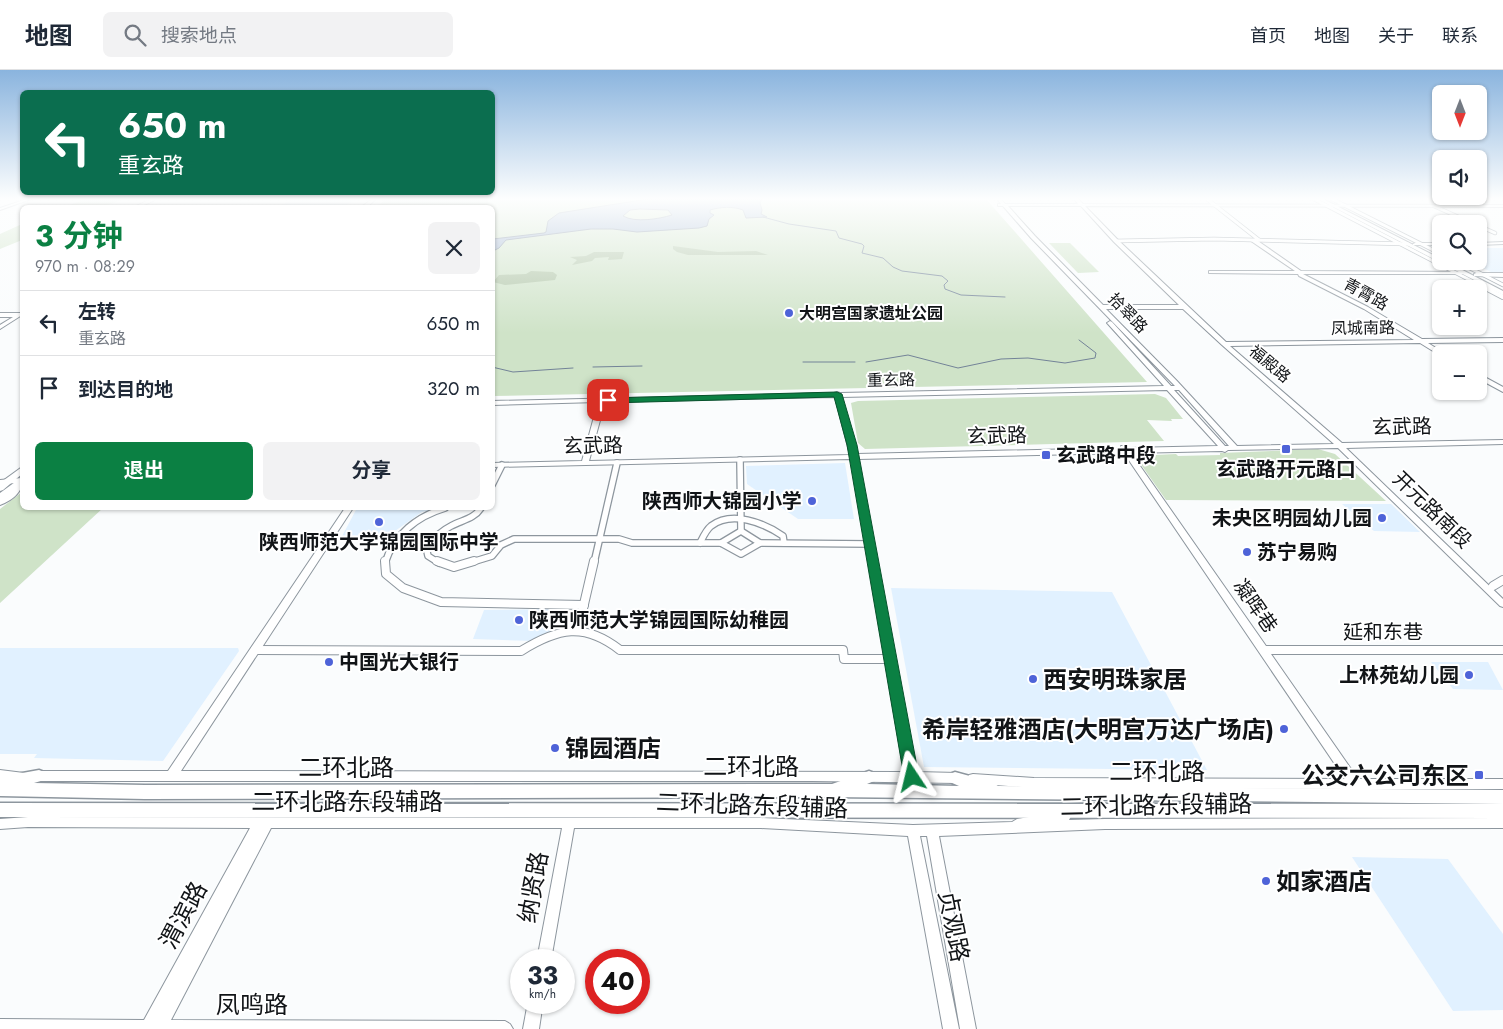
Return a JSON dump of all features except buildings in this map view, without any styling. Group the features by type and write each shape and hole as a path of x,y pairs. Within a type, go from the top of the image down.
{"highway":[{"path":"0,783 39,776"},
{"path":"830,790 869,777"},
{"path":"955,778 1008,793"},
{"name":"二环北路","path":"0,789 144,792 830,790 1503,797"},
{"name":"二环北路","path":"0,810 1503,811"}],"main road":[{"path":"1415,244 1432,252"},
{"path":"1415,244 1461,273 1503,295"},
{"path":"1466,270 1503,287"},
{"path":"2,484 20,477"},
{"path":"0,498 20,478"}],"street":[{"name":"拾翠路","path":"1038,244 1170,387 1229,448"},
{"name":"拾翠路","path":"1040,244 1180,388 1229,448"},
{"name":"福殿路","path":"1119,244 1225,344 1341,444"},
{"name":"青霄路","path":"1261,244 1300,273 1366,308 1432,348"},
{"path":"1405,244 1432,244"},
{"path":"1487,244 1503,244"},
{"path":"1473,270 1503,287"},
{"path":"1212,272 1461,273"},
{"path":"1476,275 1503,275"},
{"path":"1103,307 1184,306"},
{"path":"0,316 19,316"},
{"path":"0,326 19,316"},
{"name":"凤城南路","path":"1225,344 1503,340"},
{"path":"1487,381 1503,390"},
{"name":"重玄路","path":"495,405 837,394 1180,388"},
{"path":"837,394 854,456 912,777"},
{"path":"586,462 602,402"},
{"name":"玄武路","path":"495,464 1503,440"},
{"name":"开元路南段","path":"1341,444 1503,596"},
{"name":"开元路南段","path":"1341,444 1503,604"},
{"name":"凝晖巷","path":"1125,449 1356,785"},
{"name":"玄武路","path":"495,464 617,463 854,456"},
{"path":"740,460 741,531"},
{"path":"578,630 617,463"},
{"path":"495,479 502,465"},
{"path":"0,476 20,477"},
{"path":"0,503 17,490 20,480"},
{"path":"171,776 348,510"},
{"path":"440,510 420,518 398,536 385,562 386,574 398,585 424,598 441,602 584,605"},
{"path":"480,510 476,516 456,522 433,538 426,547 428,556 440,563 454,567 492,556 501,545 514,539 619,539 632,543 721,543 741,554 760,543 870,544"},
{"path":"700,543 711,526 725,521 740,520 764,525 776,531 783,536 784,543"},
{"path":"741,531 760,543"},
{"path":"721,543 741,531"},
{"path":"1493,586 1503,580"},
{"path":"255,650 521,651 554,633 578,630 596,634 620,650 843,650 844,659 890,659"},
{"name":"延和东巷","path":"1264,650 1503,650"},
{"name":"二环北路东段辅路","path":"0,775 912,777 1034,784 1503,784"},
{"path":"723,810 864,829"},
{"path":"984,829 1091,812"},
{"name":"二环北路东段辅路","path":"0,824 38,822 761,823 932,831 1105,824 1503,823"},
{"name":"渭滨路","path":"153,1028 264,822"},
{"name":"纳贤路","path":"546,949 569,822"},
{"name":"贞观路","path":"913,831 951,1029"},
{"name":"贞观路","path":"932,831 968,1029"},
{"path":"531,1029 534,1014"},
{"name":"凤鸣路","path":"0,1028 504,1029"}],"shaded area":[{"path":"1487,248 1503,248 1503,278 1487,270"},
{"name":"陕西师大锦园小学","path":"845,463 854,519 798,519 747,484 746,466"},
{"name":"未央区明园幼儿园","path":"1342,504 1391,504 1420,532 1374,531"},
{"name":"陕西师范大学锦园国际中学","path":"356,510 432,510 422,512 395,531 388,541 339,542"},
{"name":"西安明珠家居","path":"891,588 1112,592 1207,770 924,767"},
{"name":"陕西师范大学锦园国际幼稚园","path":"560,609 554,630 532,641 473,639 484,610"},
{"path":"0,648 238,648 239,651 163,761 34,758 37,754 0,754"},
{"name":"上林苑幼儿园","path":"1431,662 1488,662 1503,690 1453,689"},
{"path":"1352,857 1448,859 1503,934 1503,1010 1453,1011"}],"green space":[{"path":"0,244 13,244 0,249"},
{"name":"大明宫国家遗址公园","path":"495,244 1025,244 1147,382 495,396"},
{"path":"1050,244 1071,244 1099,272 1078,273"},
{"path":"673,246 718,252 756,251 768,255 688,255 677,252 673,249"},
{"path":"594,252 624,252 622,259 608,260 609,257 595,258 592,261 572,265 577,260 570,257 586,256"},
{"path":"531,271 553,272 557,275 555,280 505,285 495,282 499,275 526,274"},
{"path":"1155,394 1166,398 1183,419 1171,419 1172,421 1147,420 1164,441 865,449 858,443 851,403 858,401"},
{"path":"1318,449 1335,454 1386,501 1166,500 1135,456 1176,454 1178,456 1220,455 1220,453"},
{"path":"20,494 20,510 101,510 0,603 0,509"}],"water":[{"path":"495,244 503,244 495,250"}],"waterway":[{"path":"861,244 864,246 862,253 883,258 893,267 902,271 942,276 948,281 944,285 945,289 961,295 1005,297"},
{"path":"866,362 908,355 958,368 1001,359 1028,358 1065,363 1095,358 1096,353 1079,340"},
{"path":"803,362 855,362"},
{"path":"593,367 642,366"},
{"path":"495,368 513,372 573,368"}],"place":[{"name":"大明宫国家遗址公园","path":"789,313"},
{"name":"玄武路开元路口","path":"1286,449"},
{"name":"玄武路中段","path":"1046,455"},
{"name":"陕西师大锦园小学","path":"812,501"},
{"name":"未央区明园幼儿园","path":"1382,518"},
{"name":"陕西师范大学锦园国际中学","path":"379,522"},
{"name":"苏宁易购","path":"1247,552"},
{"name":"陕西师范大学锦园国际幼稚园","path":"519,620"},
{"name":"中国光大银行","path":"329,662"},
{"name":"上林苑幼儿园","path":"1469,675"},
{"name":"西安明珠家居","path":"1033,679"},
{"name":"希岸轻雅酒店(大明宫万达广场店)","path":"1284,729"},
{"name":"锦园酒店","path":"555,748"},
{"name":"公交六公司东区","path":"1479,775"},
{"name":"如家酒店","path":"1266,881"}],"route":[{"path":"608,400 837,394 852,445 912,777"}]}
